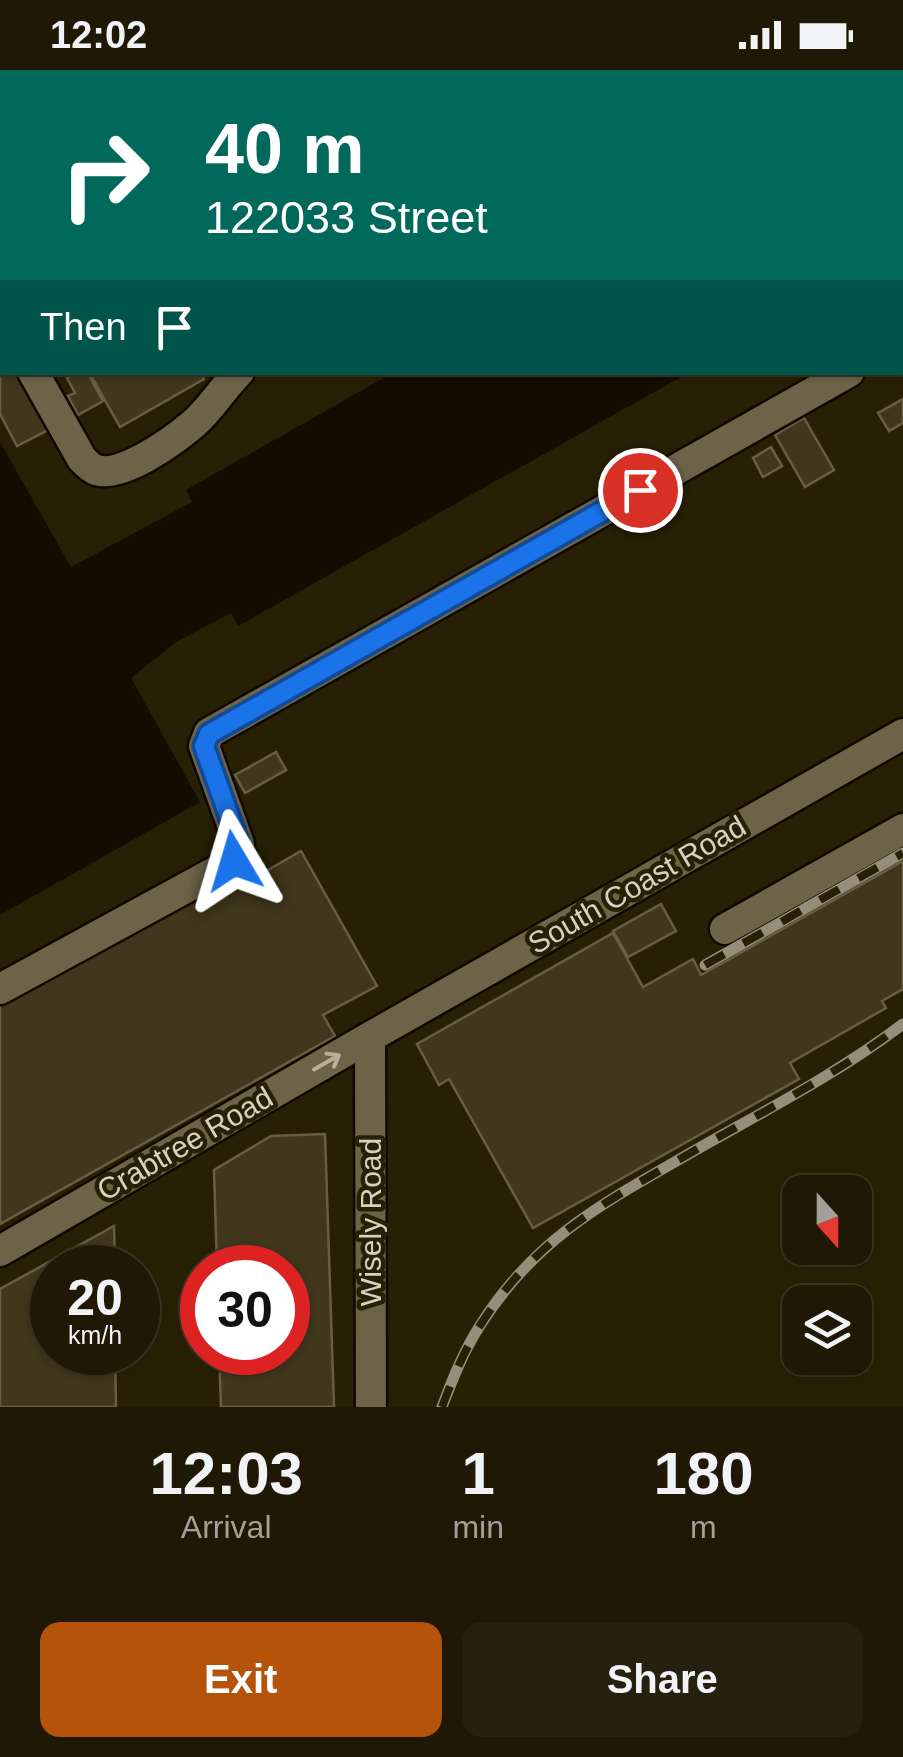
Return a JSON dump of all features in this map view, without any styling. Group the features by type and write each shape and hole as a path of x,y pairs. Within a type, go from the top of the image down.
{"street":[{"path":"35,375 82,459 92,469 103,472 130,466 172,440 192,425 236,375"},
{"path":"0,990 234,861 240,852 238,840 204,746 209,734 222,724 845,375"},
{"name":"South Coast Road","path":"370,1036 903,734"},
{"path":"725,928 903,829"},
{"name":"Crabtree Road","path":"0,1251 370,1036"},
{"name":"Wisely Road","path":"370,1036 370,1407"}],"shaded area":[{"path":"388,375 684,375 238,626 231,613 176,642 131,678 200,802 0,915 0,442 71,567 192,502 186,490"}],"building":[{"path":"0,375 30,375 56,426 17,446 0,414"},
{"path":"89,375 103,401 78,415 68,396 75,393 67,378"},
{"path":"202,375 204,379 120,427 92,377"},
{"path":"903,399 903,423 889,431 878,413"},
{"path":"804,418 834,470 805,487 775,435"},
{"path":"771,447 782,466 763,477 753,458"},
{"path":"276,752 286,770 245,793 235,775"},
{"path":"301,851 377,986 323,1015 335,1036 0,1224 0,1003 238,866 249,881"},
{"path":"903,861 903,989 882,1001 886,1008 790,1063 799,1079 533,1228 449,1079 439,1085 417,1044 613,933 643,987 693,959 701,975"},
{"path":"661,904 676,931 628,957 613,931"},
{"path":"325,1134 334,1407 221,1407 220,1375 310,1375 310,1245 216,1245 214,1170 271,1136"},
{"path":"114,1226 114,1245 80,1245"},
{"path":"30,1272 30,1375 115,1375 116,1407 0,1407 0,1289"}],"railway":[{"path":"705,965 903,853"},
{"path":"442,1407 481,1324 521,1271 566,1230 644,1180 819,1080 903,1024"}],"route":[{"path":"234,861 240,852 239,844 204,746 209,734 640,490"}]}
